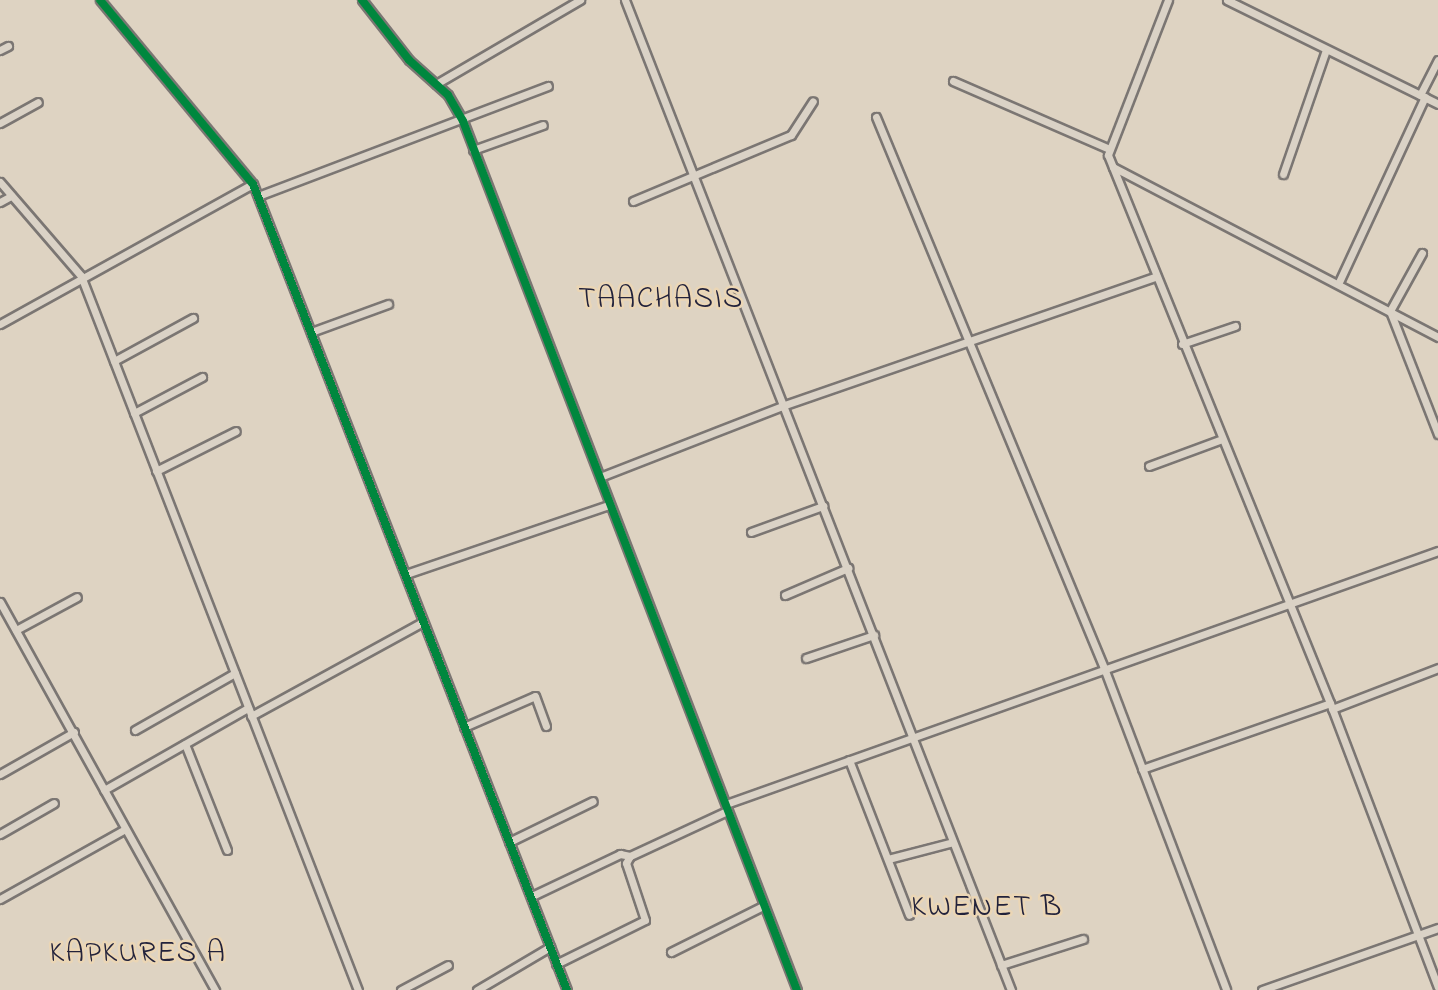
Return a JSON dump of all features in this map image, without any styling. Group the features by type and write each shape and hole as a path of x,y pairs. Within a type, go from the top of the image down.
{"street":[{"path":"100,0 253,184 567,990"},
{"path":"362,0 436,84 463,121 796,990"},
{"path":"436,84 580,0"},
{"path":"625,0 782,406 914,737 950,843 1011,990"},
{"path":"1168,0 1107,148 1155,277 1331,706 1438,987"},
{"path":"1227,0 1438,104"},
{"path":"0,50 8,46"},
{"path":"1283,174 1326,50"},
{"path":"1339,282 1438,60"},
{"path":"953,81 1107,148"},
{"path":"258,196 463,121 548,86"},
{"path":"633,201 791,135 813,101"},
{"path":"0,123 38,102"},
{"path":"876,117 967,343 1104,668 1226,990"},
{"path":"473,150 543,124"},
{"path":"1113,167 1339,282 1438,338"},
{"path":"0,182 81,276 358,990"},
{"path":"0,324 81,276 253,184"},
{"path":"0,202 11,196"},
{"path":"1390,311 1422,253"},
{"path":"600,477 782,406 1155,277"},
{"path":"311,332 388,304"},
{"path":"1390,311 1438,434"},
{"path":"114,361 193,318"},
{"path":"1182,344 1235,326"},
{"path":"134,413 202,378"},
{"path":"156,471 236,431"},
{"path":"1149,466 1221,439"},
{"path":"406,574 609,505"},
{"path":"751,532 823,506"},
{"path":"556,964 645,920 626,863 630,856 727,807 849,760 1104,668 1438,551"},
{"path":"785,595 848,568"},
{"path":"16,630 77,597"},
{"path":"0,602 215,990"},
{"path":"251,716 423,622"},
{"path":"806,658 874,635"},
{"path":"1142,770 1438,668"},
{"path":"135,730 235,674"},
{"path":"464,727 535,696 546,726"},
{"path":"104,790 248,708"},
{"path":"0,774 74,732"},
{"path":"185,744 227,850"},
{"path":"849,760 909,915"},
{"path":"509,842 593,801"},
{"path":"0,834 54,803"},
{"path":"0,899 125,829"},
{"path":"888,859 950,843"},
{"path":"532,896 620,854 630,856"},
{"path":"671,952 763,906"},
{"path":"1263,990 1438,928"},
{"path":"1001,965 1083,939"},
{"path":"477,990 550,947"},
{"path":"401,990 448,965"}],"cycle path":[{"path":"100,0 253,184 567,990"},
{"path":"362,0 409,60 448,95 463,121 797,990"}],"district":[{"name":"TAACHASIS","path":"661,300"},
{"name":"KWENET B","path":"987,908"},
{"name":"KAPKURES A","path":"138,954"}]}
